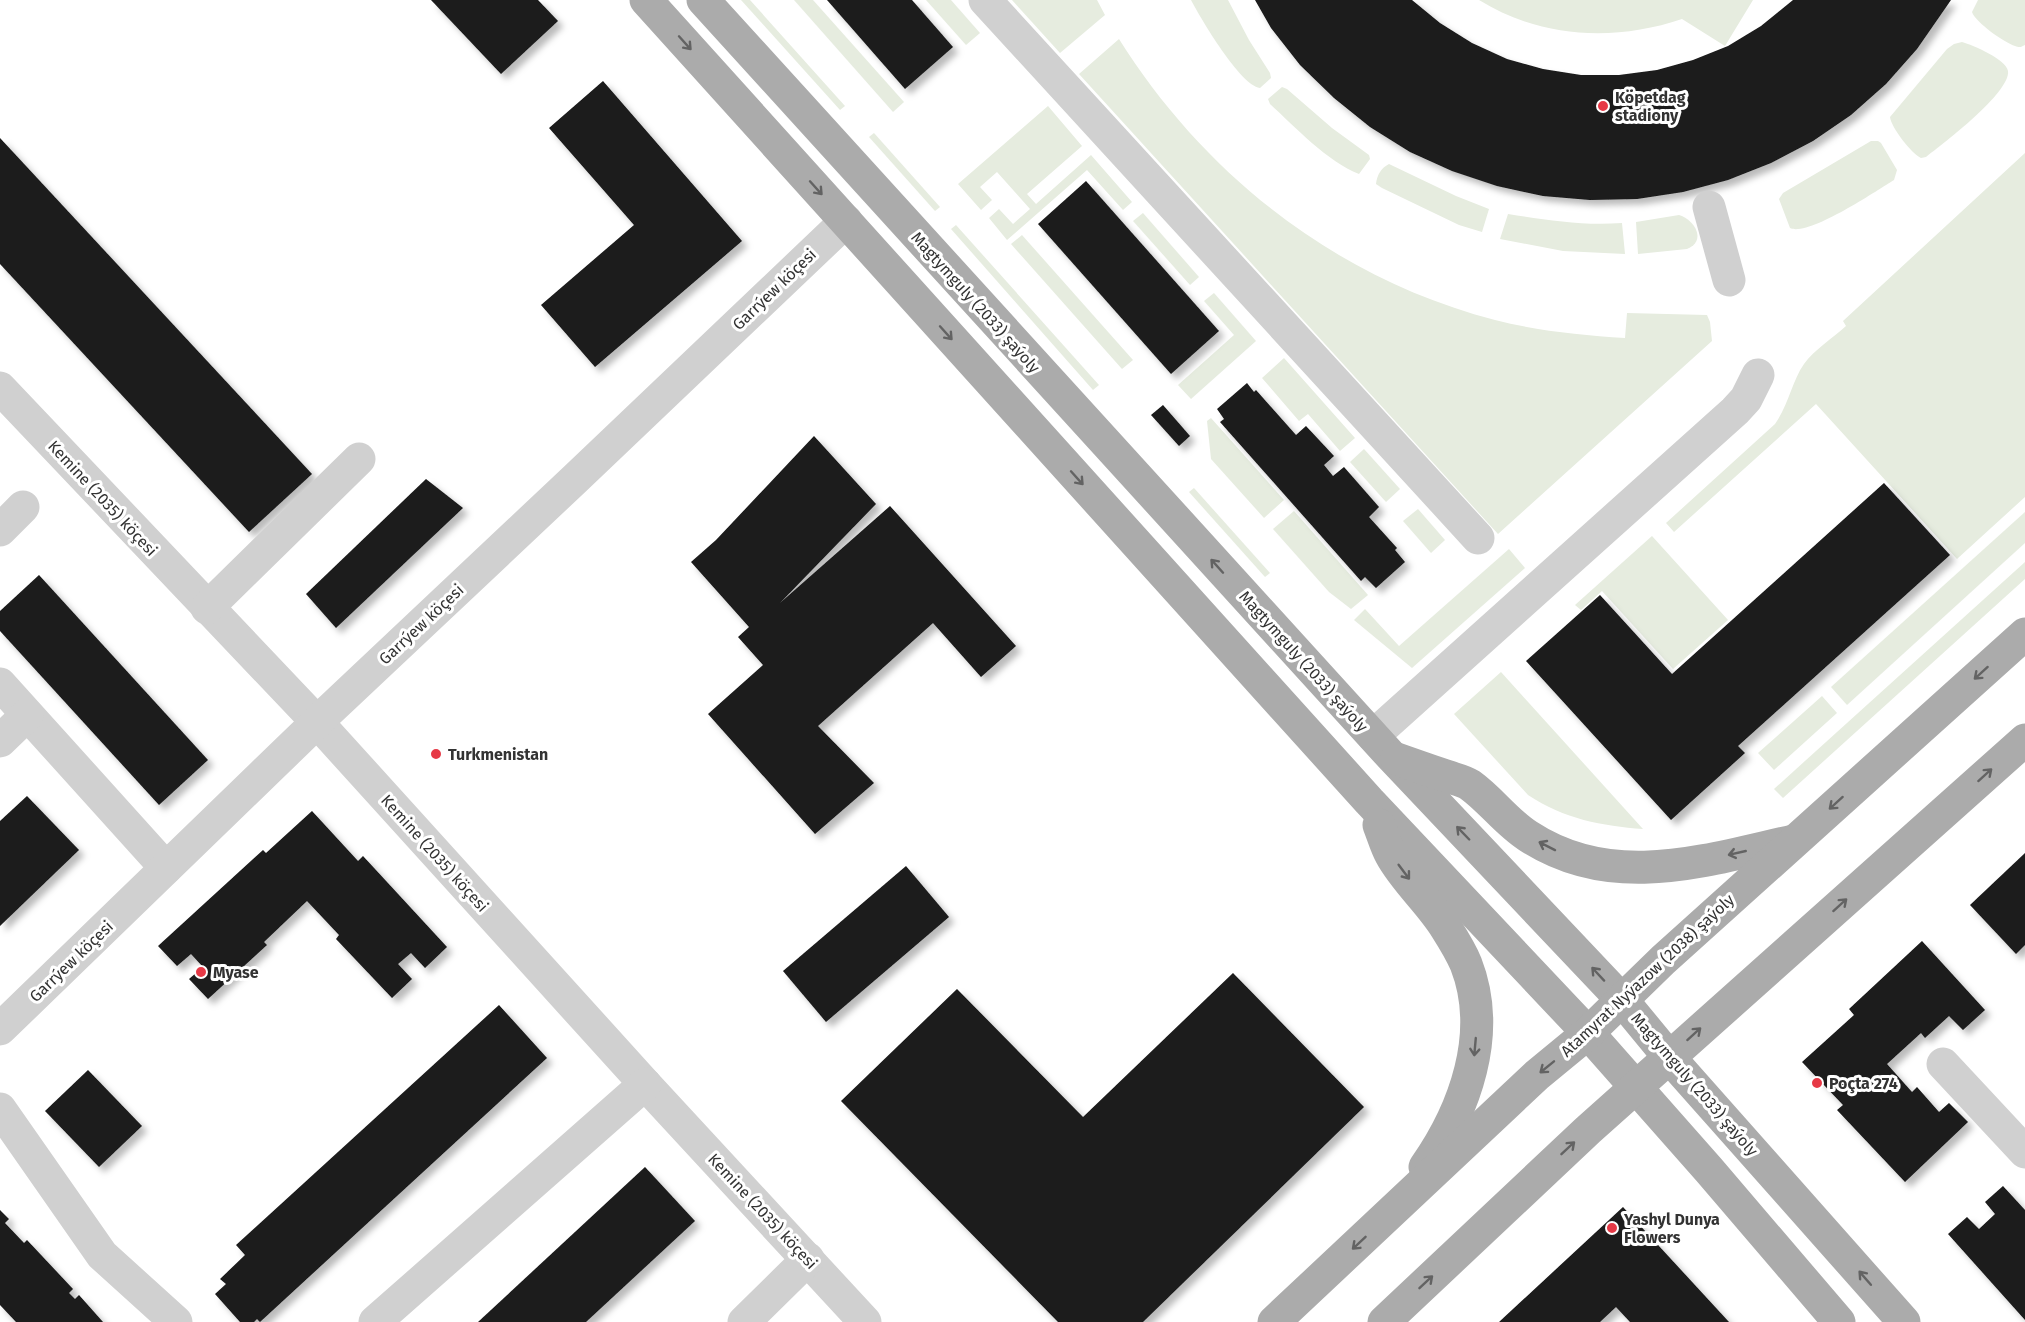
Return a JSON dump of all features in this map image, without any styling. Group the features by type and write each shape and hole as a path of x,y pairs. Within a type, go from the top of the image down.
{"main road":[{"path":"646,0 1369,801 1588,1033 1839,1322"},
{"name":"Magtymguly (2033) şaýoly","path":"703,0 1382,747 1622,1000 1669,1057 1904,1322"},
{"name":"Atamyrat Nyýazow (2038) şaýoly","path":"1274,1322 1537,1075 1588,1033 1663,960 1794,840 2025,634"},
{"path":"1384,1322 1669,1057 2025,740"},
{"path":"1382,747 1468,784 1528,836 1563,854 1585,861 1635,868 1677,866 1794,840"},
{"path":"1369,801 1391,856 1445,927 1466,964 1475,1005 1474,1063 1466,1090 1437,1151 1396,1209"}],"street":[{"path":"986,0 1479,538"},
{"path":"1709,207 1729,280"},
{"name":"Garrýew köçesi","path":"0,1029 316,722 846,221"},
{"path":"1382,747 1735,411 1746,399 1758,375"},
{"name":"Kemine (2035) köçesi","path":"0,388 316,722 645,1084 866,1322"},
{"path":"207,608 359,459"},
{"path":"0,530 23,507"},
{"path":"0,684 166,868"},
{"path":"0,741 27,715"},
{"path":"1942,1064 2025,1152"},
{"path":"375,1322 645,1084"},
{"path":"0,1109 102,1255 176,1322"},
{"path":"744,1322 808,1260"}],"shaded area":[{"path":"741,0 750,0 845,106 840,110"},
{"path":"794,0 813,0 904,102 893,112"},
{"path":"926,0 951,0 980,33 966,45"},
{"path":"1012,0 1097,0 1105,15 1060,53"},
{"path":"1191,0 1228,0 1270,73 1271,78 1260,88 1242,76 1232,64"},
{"path":"1479,0 1753,0 1725,46 1682,19 1630,31 1578,32 1552,29 1527,22 1502,13"},
{"path":"1978,0 2025,0 2025,45 2019,47 2010,44 1979,21 1972,12"},
{"path":"1119,39 1153,89 1192,135 1234,177 1280,216 1329,249 1382,278 1437,302 1495,320 1576,334 1625,338 1627,313 1707,315 1712,341 1498,534 1079,74"},
{"path":"1962,42 2002,62 2008,71 2006,80 1975,117 1926,157 1921,158 1902,139 1890,117 1947,49"},
{"path":"1282,87 1369,155 1370,159 1359,174 1324,153 1270,104 1268,99"},
{"path":"1048,106 1082,146 1027,194 1036,204 1091,155 1132,202 1123,210 1087,170 1007,240 989,218 999,209 1013,224 1030,209 997,172 980,187 992,200 981,210 958,184"},
{"path":"874,133 940,207 935,211 869,137"},
{"path":"1871,141 1881,143 1897,170 1894,180 1826,220 1799,229 1790,228 1779,199 1783,193"},
{"path":"2025,153 2025,497 1957,559 1816,404 1674,532 1666,523 1775,424 1804,364 1846,326 1843,321"},
{"path":"1389,164 1489,209 1482,232 1459,225 1376,184 1380,172"},
{"path":"1143,213 1199,277 1190,285 1133,221"},
{"path":"1508,214 1579,223 1622,223 1625,254 1563,251 1500,239"},
{"path":"1679,215 1694,226 1697,236 1693,245 1687,249 1638,254 1636,222"},
{"path":"956,225 1099,385 1093,390 951,229"},
{"path":"1022,235 1133,360 1122,369 1011,244"},
{"path":"1214,293 1256,341 1191,399 1178,385 1234,335 1204,301"},
{"path":"1284,358 1355,438 1340,451 1308,414 1299,421 1262,378"},
{"path":"1211,418 1284,500 1264,518 1211,459 1207,421"},
{"path":"1364,449 1400,489 1386,502 1350,462"},
{"path":"1194,488 1270,573 1265,577 1189,492"},
{"path":"1418,509 1445,540 1431,553 1403,521"},
{"path":"1294,511 1368,595 1351,609 1329,592 1273,529"},
{"path":"2025,512 2025,543 1847,705 1831,687"},
{"path":"1652,536 1728,620 1673,669 1602,591 1581,610 1575,605"},
{"path":"1509,549 1525,568 1412,668 1354,620 1365,609 1399,646"},
{"path":"2025,562 2025,579 1783,798 1774,789"},
{"path":"1501,672 1643,829 1613,826 1569,816 1528,795 1454,714"},
{"path":"1822,696 1837,713 1774,770 1758,753"}],"building":[{"path":"431,0 538,0 558,21 501,74"},
{"path":"827,0 912,0 953,47 905,89"},
{"name":"Köpetdag stadiony","path":"1255,0 1412,0 1440,23 1472,43 1507,59 1543,69 1581,75 1619,75 1657,70 1693,60 1728,46 1761,26 1793,0 1951,0 1917,49 1886,84 1851,115 1813,141 1771,163 1728,180 1683,192 1637,199 1590,200 1543,196 1497,186 1452,171 1410,152 1370,127 1334,98 1300,65 1271,28"},
{"path":"603,81 742,241 595,367 541,305 634,225 549,128"},
{"path":"0,138 312,474 249,532 0,264"},
{"path":"1086,181 1219,331 1171,374 1038,224"},
{"path":"1247,383 1296,435 1306,426 1334,456 1324,465 1333,476 1344,467 1379,507 1369,517 1397,548 1395,550 1405,562 1376,588 1365,577 1361,581 1220,422 1224,419 1217,409"},
{"path":"1163,405 1190,436 1179,446 1151,415"},
{"path":"814,436 876,504 780,603 890,506 1016,646 981,677 933,623 818,726 874,783 815,834 708,714 763,665 738,637 749,627 691,562 716,540"},
{"path":"426,479 463,508 336,628 306,594"},
{"path":"1884,483 1950,555 1738,746 1745,753 1671,820 1526,661 1600,595 1672,674"},
{"path":"39,575 208,760 159,805 0,631 0,611"},
{"path":"27,796 79,850 0,926 0,821"},
{"path":"312,811 358,861 363,856 447,947 425,968 411,953 398,964 412,979 392,998 336,939 339,935 307,901 264,942 267,945 208,999 189,979 203,967 191,954 177,966 158,946 263,850 266,853"},
{"path":"2025,853 2025,945 2016,954 1970,905"},
{"path":"906,866 949,917 826,1022 783,971"},
{"path":"1922,941 1985,1010 1963,1030 1949,1016 1925,1038 1921,1033 1887,1064 1912,1092 1917,1087 1939,1112 1949,1103 1968,1122 1905,1182 1837,1110 1843,1105 1802,1062 1854,1015 1849,1009"},
{"path":"1233,973 1364,1107 1143,1322 1058,1322 841,1101 957,989 1083,1117"},
{"path":"499,1005 547,1058 260,1322 257,1319 254,1322 240,1322 215,1294 226,1284 220,1279 245,1255 236,1245"},
{"path":"88,1070 142,1126 99,1167 45,1111"},
{"path":"645,1167 695,1221 586,1322 478,1322"},
{"path":"2003,1186 2025,1210 2025,1320 1948,1234 1967,1217 1979,1229 1995,1214 1985,1202"},
{"path":"1623,1207 1729,1322 1630,1322 1616,1307 1600,1322 1499,1322"},
{"path":"0,1210 9,1219 5,1223 24,1243 27,1240 73,1289 69,1293 75,1299 79,1295 103,1322 16,1322 0,1305"}],"place":[{"name":"Köpetdag stadiony","path":"1603,106"},
{"name":"Turkmenistan","path":"436,754"},
{"name":"Myase","path":"201,972"},
{"name":"Poçta 274","path":"1817,1083"},
{"name":"Yashyl Dunya Flowers","path":"1612,1228"}]}
